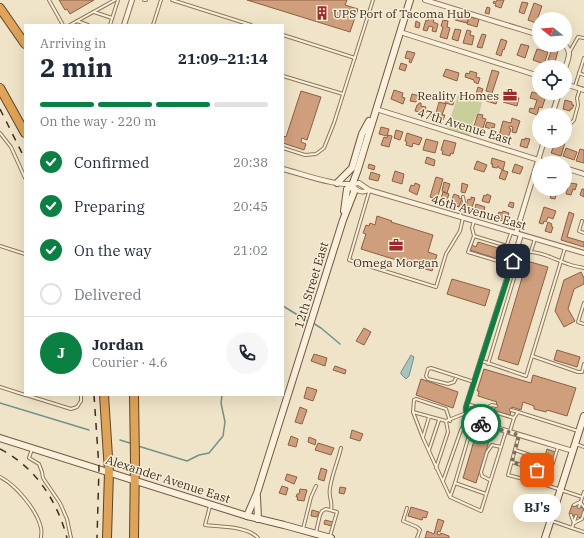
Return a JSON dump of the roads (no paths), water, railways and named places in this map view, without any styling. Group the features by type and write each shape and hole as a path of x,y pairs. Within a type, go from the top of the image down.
{"highway":[{"path":"0,8 24,43"},
{"path":"0,88 24,131"},
{"path":"104,396 109,472 107,538"},
{"path":"134,396 134,538"}],"street":[{"path":"124,24 132,0"},
{"name":"12th Street East","path":"247,516 257,493 343,220 354,192 352,185 410,0"},
{"path":"425,0 532,33"},
{"path":"400,32 532,74"},
{"path":"567,60 569,53"},
{"path":"337,183 352,168 362,134 375,109"},
{"name":"47th Avenue East","path":"375,109 532,158"},
{"path":"284,168 311,177 352,185"},
{"path":"572,170 584,174"},
{"path":"514,232 532,178"},
{"name":"46th Avenue East","path":"369,190 360,192 352,185 359,183 369,190 584,253"},
{"path":"521,235 467,404 467,415 474,422 573,451"},
{"path":"545,538 584,416"},
{"name":"Alexander Avenue East","path":"0,438 210,505 329,538"},
{"name":"12th Street East","path":"257,493 258,519"}],"lane":[{"path":"49,0 62,24"},
{"path":"72,24 116,0"},
{"path":"110,24 116,0"},
{"path":"153,24 161,0"},
{"path":"172,0 248,24"},
{"path":"284,148 305,155 316,154 324,148 373,0"},
{"path":"94,12 112,18"},
{"path":"77,21 85,24"},
{"path":"284,35 355,58"},
{"path":"569,53 578,37 584,38"},
{"path":"572,122 574,120 578,105 577,98 580,89 579,73 584,58"},
{"path":"579,73 584,75"},
{"path":"284,76 343,94"},
{"path":"0,133 11,147 24,176"},
{"path":"369,190 349,260 436,287 446,254 460,231 464,202 463,197"},
{"path":"474,221 472,228 474,236 468,252 501,262 514,232"},
{"path":"582,222 580,231 584,233"},
{"path":"474,236 507,246"},
{"path":"531,251 535,239"},
{"path":"0,246 24,254"},
{"path":"481,361 526,376 565,248"},
{"path":"488,364 522,252 531,251 561,260 567,264 584,268"},
{"path":"513,261 519,264"},
{"path":"500,302 506,305"},
{"path":"584,302 578,322 584,324"},
{"path":"491,329 498,331"},
{"path":"532,356 578,372 583,372 584,364"},
{"path":"457,376 454,382 448,384 428,379 426,376 428,369 431,368 457,376 474,382"},
{"path":"0,387 24,394"},
{"path":"29,396 71,409 78,407 81,402 81,396"},
{"path":"436,468 448,432 446,409 416,399 413,404 413,412 428,451 436,468 443,482 450,497 481,511 501,447 518,412"},
{"path":"467,404 514,418"},
{"path":"484,409 492,405 496,406"},
{"path":"511,410 579,432"},
{"path":"413,412 439,420 448,421 467,415"},
{"path":"443,482 467,415"},
{"path":"423,438 429,417"},
{"path":"428,451 439,420"},
{"path":"450,497 474,422"},
{"path":"519,435 508,475 546,485 582,497"},
{"path":"575,444 584,447"},
{"path":"490,480 482,476 481,472 487,452 492,445 501,447"},
{"path":"546,485 558,447"},
{"path":"33,448 29,458 39,464 43,478 60,503 71,538"},
{"path":"331,510 332,504 330,488 342,448"},
{"path":"515,450 542,458"},
{"path":"512,462 550,474"},
{"path":"0,477 18,491 35,514 41,529 41,538"},
{"path":"455,483 486,494"},
{"path":"302,530 311,497 316,486"},
{"path":"579,507 584,492"},
{"path":"574,505 580,502"},
{"path":"580,502 584,507"},
{"path":"210,505 205,525 243,529 254,534 258,538"},
{"path":"315,534 322,511 326,508 337,512 329,538"},
{"path":"407,508 403,522 417,527 420,530 417,538"},
{"path":"574,523 582,519 584,512"},
{"path":"571,515 574,523"},
{"path":"572,528 576,516"},
{"path":"551,521 584,532"}],"water":[{"path":"411,355 414,357 409,376 406,379 401,372"}],"waterway":[{"path":"284,307 309,322"},
{"path":"313,323 340,344"},
{"path":"138,446 187,461 199,455 209,453 223,436 225,422 221,403 222,396"},
{"path":"0,403 89,430"},
{"path":"120,440 133,444"}],"railway":[{"path":"0,109 24,157"},
{"path":"94,396 99,468 97,538"},
{"path":"0,449 13,456 24,465 43,486 51,498 63,524 67,538"}],"place":[{"name":"UPS Port of Tacoma Hub","path":"322,13"},
{"name":"Reality Homes","path":"510,95"},
{"name":"Omega Morgan","path":"396,245"},
{"name":"BJ's","path":"537,470"}]}
